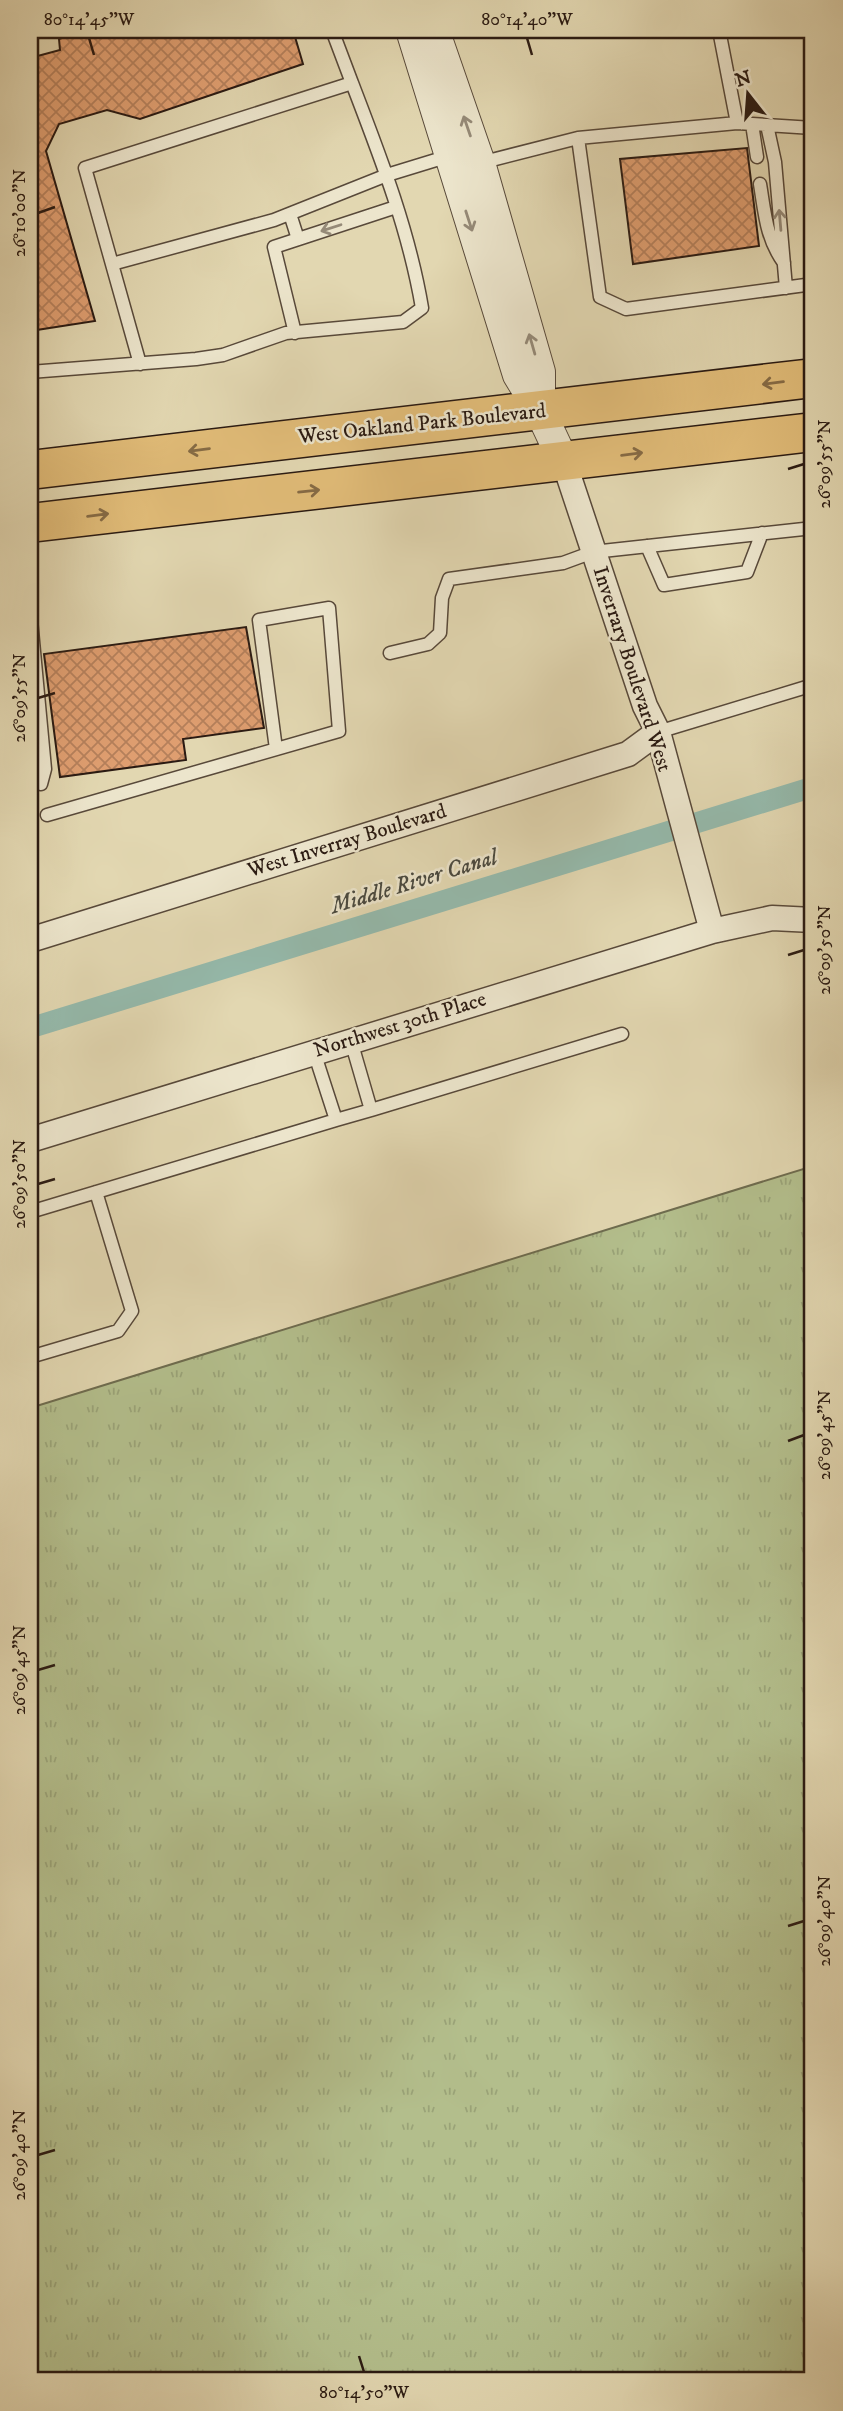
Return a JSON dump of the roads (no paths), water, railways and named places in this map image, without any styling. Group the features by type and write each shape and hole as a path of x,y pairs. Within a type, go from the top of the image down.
{"main road":[{"name":"West Oakland Park Boulevard","path":"47,468 813,378"},
{"path":"47,468 34,516 564,462 813,432"}],"street":[{"name":"Inverrary Boulevard West","path":"411,30 518,375 541,411 564,462 645,706 658,732 671,788 712,931"},
{"name":"Inverrary Boulevard West","path":"434,30 480,163 540,372 541,411"},
{"name":"West Inverray Boulevard","path":"30,940 628,754 658,732"},
{"name":"Northwest 30th Place","path":"30,1140 712,931 772,918 813,920"}],"lane":[{"path":"30,372 223,355 295,333 403,322 422,308 416,274 387,174 332,30"},
{"path":"719,30 737,123"},
{"path":"140,363 85,168 352,83"},
{"path":"480,163 578,138 737,123 813,128"},
{"path":"752,124 757,157"},
{"path":"767,125 775,162 786,288"},
{"path":"578,138 600,297 626,309 813,284"},
{"path":"112,264 290,214 387,174 449,156"},
{"path":"760,184 771,245 784,263"},
{"path":"295,333 274,247 396,207"},
{"path":"290,214 298,239"},
{"path":"390,653 428,644 440,633 442,598 449,579 563,563 593,552 813,528"},
{"path":"648,546 664,585 747,572 762,533"},
{"path":"47,815 339,731 329,608 259,620 276,749"},
{"path":"30,609 45,769 41,783 30,771"},
{"path":"658,732 813,685"},
{"path":"30,1212 622,1034"},
{"path":"351,1041 371,1110"},
{"path":"314,1052 335,1120"},
{"path":"30,1357 118,1331 132,1311 96,1192"}],"waterway":[{"name":"Middle River Canal","path":"30,1028 813,787"}]}
